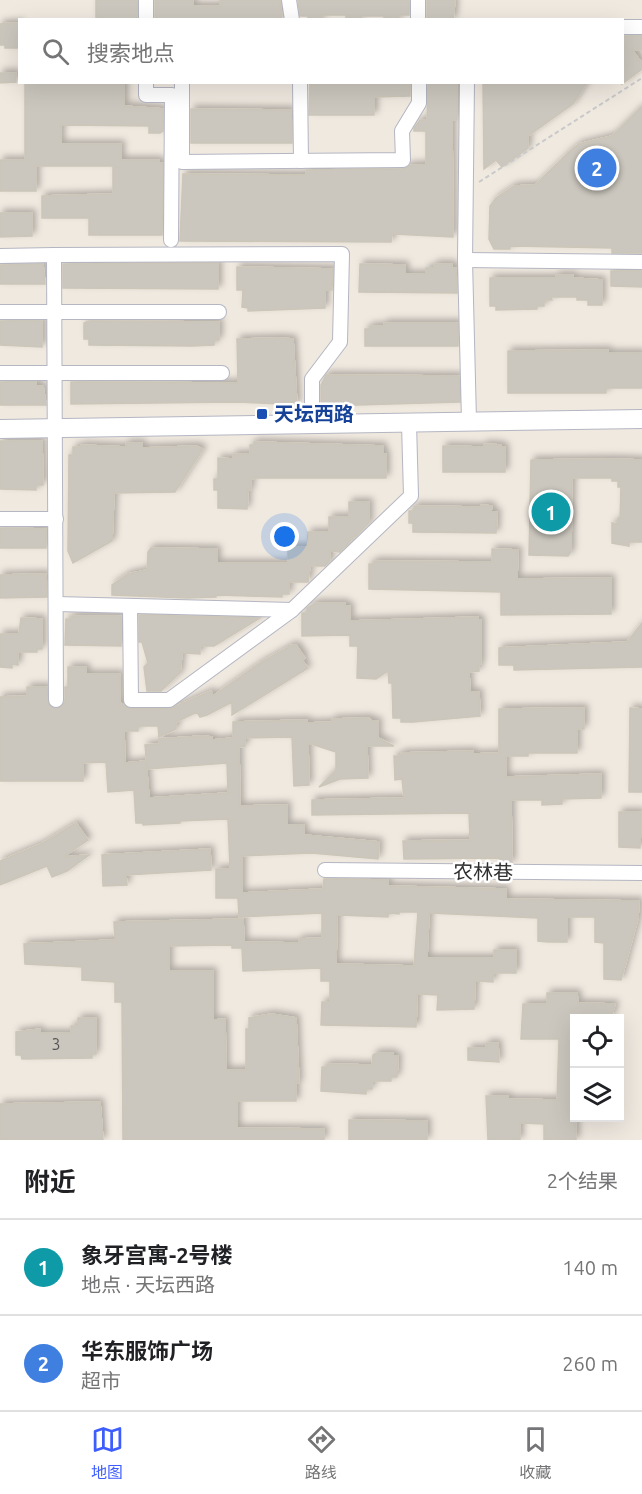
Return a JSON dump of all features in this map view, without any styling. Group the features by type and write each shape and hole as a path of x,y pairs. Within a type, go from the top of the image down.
{"street":[{"path":"146,0 146,18"},
{"path":"289,0 292,18"},
{"path":"418,0 418,18"},
{"path":"624,27 642,27"},
{"path":"146,84 146,95 172,95 171,240"},
{"path":"182,84 182,162 403,160 402,131 419,103 419,84"},
{"path":"300,84 301,161"},
{"path":"466,84 465,260 469,421"},
{"path":"0,256 342,254 340,342 312,379 312,424"},
{"path":"54,255 56,700"},
{"path":"465,260 642,262"},
{"path":"0,312 219,312"},
{"path":"0,373 222,373"},
{"path":"0,429 642,420"},
{"path":"130,606 131,700 169,700 292,610 411,496 409,423"},
{"path":"0,519 56,519"},
{"path":"56,604 292,610"},
{"name":"农林巷","path":"325,870 642,873"}],"path":[{"path":"466,190 642,78"}],"building":[{"path":"96,0 137,0 137,18 96,18"},
{"path":"155,0 193,0 193,6 220,6 220,0 280,0 282,16 281,18 155,18"},
{"path":"298,0 409,0 409,15 399,15 399,18 361,16 361,18 346,18 346,15 322,15 322,18 300,16"},
{"path":"427,0 455,0 453,18 427,18"},
{"path":"18,23 18,48 5,48 5,45 0,45 0,24"},
{"path":"624,36 642,36 642,50 632,50 642,63 642,69 624,82"},
{"path":"0,73 16,73 16,82 0,83"},
{"path":"25,84 124,84 124,106 163,109 163,131 149,133 149,126 61,125 61,144 121,144 121,160 159,160 159,163 163,163 162,235 89,235 89,218 42,218 42,196 113,194 113,166 36,166 36,191 0,191 0,160 25,160"},
{"path":"310,84 410,84 410,96 374,97 374,115 309,115"},
{"path":"428,84 457,84 457,120 452,120 453,237 392,234 391,242 180,241 183,174 306,175 306,170 403,169 411,165 426,165 426,131 414,131 414,128 420,120 427,120"},
{"path":"483,84 586,84 573,104 528,136 528,148 502,167 496,160 484,169"},
{"path":"642,106 642,253 612,253 612,248 510,246 510,249 494,249 489,239 490,206 496,198 514,186 535,185 579,144 612,136"},
{"path":"191,109 291,110 292,143 191,143"},
{"path":"0,213 32,213 32,236 0,237"},
{"path":"218,263 218,289 63,288 63,264"},
{"path":"43,264 45,284 0,284 0,265"},
{"path":"360,264 405,265 405,274 426,274 426,268 434,268 434,264 452,264 452,268 456,268 457,293 359,292"},
{"path":"237,267 333,269 332,290 325,290 325,308 248,311 248,308 242,307 243,290 237,290"},
{"path":"611,271 642,271 642,287 611,286"},
{"path":"556,275 573,275 573,278 602,280 602,305 588,305 588,300 577,300 577,297 551,297 552,300 544,300 544,306 537,306 537,309 496,310 496,306 490,306 490,278 556,278"},
{"path":"0,321 42,321 42,347 0,345"},
{"path":"89,321 219,322 219,340 214,340 214,345 193,346 89,345 89,339 84,339 84,323"},
{"path":"384,323 458,323 458,346 365,346 365,329 370,329 370,326 384,326"},
{"path":"237,339 293,339 297,405 238,402 71,404 71,382 238,383"},
{"path":"608,350 608,353 642,353 642,388 606,388 606,393 508,393 508,351"},
{"path":"326,375 459,376 460,402 324,406 321,402 321,385"},
{"path":"0,382 36,382 36,386 43,386 46,405 0,405"},
{"path":"0,441 42,441 43,485 36,485 36,490 0,489"},
{"path":"254,442 383,446 383,454 386,454 386,478 255,478 251,479 251,490 248,490 247,509 218,508 218,490 214,490 214,479 218,479 218,458 233,459 233,454 250,454 250,445 254,445"},
{"path":"126,443 142,443 142,448 196,446 203,449 175,492 114,493 112,541 73,563 68,551 69,455 73,455 73,447 81,447 81,445 126,447"},
{"path":"484,444 505,447 505,472 443,472 443,446 484,447"},
{"path":"531,460 642,460 642,542 629,542 629,546 612,543 612,523 618,524 618,518 620,518 621,487 618,487 618,481 612,481 612,478 572,478 571,552 568,556 529,555"},
{"path":"349,502 369,502 369,523 355,537 351,537 351,541 340,552 330,551 330,561 325,566 310,566 308,582 289,582 289,594 282,594 282,597 216,595 216,597 187,598 112,595 112,585 128,574 147,570 148,552 151,548 217,549 217,563 288,563 288,547 308,547 308,532 329,532 329,517 349,517"},
{"path":"481,505 492,506 491,512 497,512 496,533 413,532 413,523 409,523 409,511 414,511 414,506 481,507"},
{"path":"0,528 46,529 46,548 0,548"},
{"path":"492,549 518,550 517,579 611,578 611,614 501,615 501,592 369,589 369,564 374,564 374,561 492,562"},
{"path":"46,574 47,597 0,598 0,575"},
{"path":"316,603 345,603 345,606 350,606 350,621 478,617 478,620 481,620 481,664 479,664 479,671 469,672 470,692 479,692 480,716 413,722 401,722 401,718 393,718 392,683 389,683 388,671 376,679 357,678 358,646 350,646 350,635 302,636 302,613 307,613 307,608"},
{"path":"139,615 260,618 214,646 200,646 200,654 182,653 180,673 161,691 147,691 144,667 148,663 142,642 139,642"},
{"path":"72,616 121,616 121,646 65,645 66,619 72,619"},
{"path":"21,618 42,619 42,649 37,649 37,652 18,652 18,665 12,664 12,668 0,667 0,634 19,634"},
{"path":"642,623 642,667 514,670 514,665 499,665 499,648 627,642"},
{"path":"296,645 305,658 302,660 308,668 232,715 232,702 207,715 200,717 197,712 176,722 176,729 159,737 158,726 138,726 138,731 124,731 125,763 146,761 149,798 228,793 227,763 147,769 145,745 159,744 159,739 202,736 212,737 212,740 233,738 233,722 307,720 307,723 332,722 332,719 369,718 372,721 378,721 378,738 394,746 367,746 368,778 340,779 319,787 336,770 336,752 308,743 309,785 294,786 292,737 245,738 245,746 239,747 240,806 287,805 287,825 304,825 304,835 379,842 378,859 311,853 242,856 242,893 323,889 324,879 388,880 388,886 506,889 506,899 639,901 638,918 621,980 604,979 604,943 595,942 595,917 567,917 567,942 548,942 538,941 538,918 429,913 427,958 494,958 494,950 516,950 516,973 493,973 493,982 475,981 474,1009 437,1010 438,995 417,994 416,1027 321,1025 322,1002 330,1002 330,981 321,981 321,968 243,971 242,948 232,948 232,945 169,946 169,971 213,971 213,1020 225,1019 226,1070 246,1070 246,1029 249,1029 249,1018 271,1014 296,1018 299,1083 296,1083 296,1101 237,1101 237,1128 324,1129 324,1140 123,1140 122,1002 115,1002 115,982 82,980 82,967 25,964 24,944 115,940 114,922 243,919 244,942 299,943 299,939 322,938 322,913 239,917 238,898 216,898 216,869 230,869 228,819 143,825 143,823 136,823 134,790 108,792 106,762 83,763 83,781 0,781 0,697 27,696 27,687 47,687 49,705 60,708 65,701 65,687 68,687 68,667 86,667 86,674 120,674 120,702 127,708 170,709 211,691 213,696 260,663","holes":["418,912 414,966 336,964 337,915 388,917 388,913"]},
{"path":"584,708 584,729 577,729 577,753 528,753 528,756 506,756 506,777 601,774 601,798 562,799 562,804 542,805 542,800 511,800 512,863 500,863 500,858 404,859 403,841 470,840 469,813 312,815 312,800 404,798 402,779 395,780 394,756 401,756 401,753 473,751 473,754 499,753 499,709"},
{"path":"630,708 642,709 642,792 629,792"},
{"path":"619,812 641,812 640,848 619,847"},
{"path":"76,823 88,840 63,857 89,855 67,871 52,877 47,866 0,885 0,861 41,844"},
{"path":"210,849 211,870 126,875 127,885 103,886 102,855"},
{"path":"547,993 577,993 578,1003 615,1004 612,1014 570,1014 570,1122 576,1122 576,1140 544,1140 544,1124 520,1123 520,1140 488,1140 486,1096 557,1100 559,1039 521,1039 523,1004 547,1004"},
{"path":"78,1018 96,1018 96,1054 92,1054 92,1058 22,1059 21,1055 16,1055 16,1032 40,1029 40,1033 71,1033 71,1026 78,1026"},
{"path":"486,1043 498,1043 499,1062 468,1060 468,1048 486,1048"},
{"path":"393,1053 393,1056 398,1056 397,1077 391,1077 391,1081 372,1081 372,1089 366,1089 366,1094 321,1091 322,1067 327,1067 327,1064 372,1065 373,1055"},
{"path":"100,1102 103,1140 0,1140 0,1104"},
{"path":"349,1120 427,1121 427,1140 349,1140"}],"place":[{"name":"华东服饰广场","path":"597,168"},
{"name":"天坛西路","path":"262,414"},
{"name":"象牙宫寓-2号楼","path":"551,512"}]}
